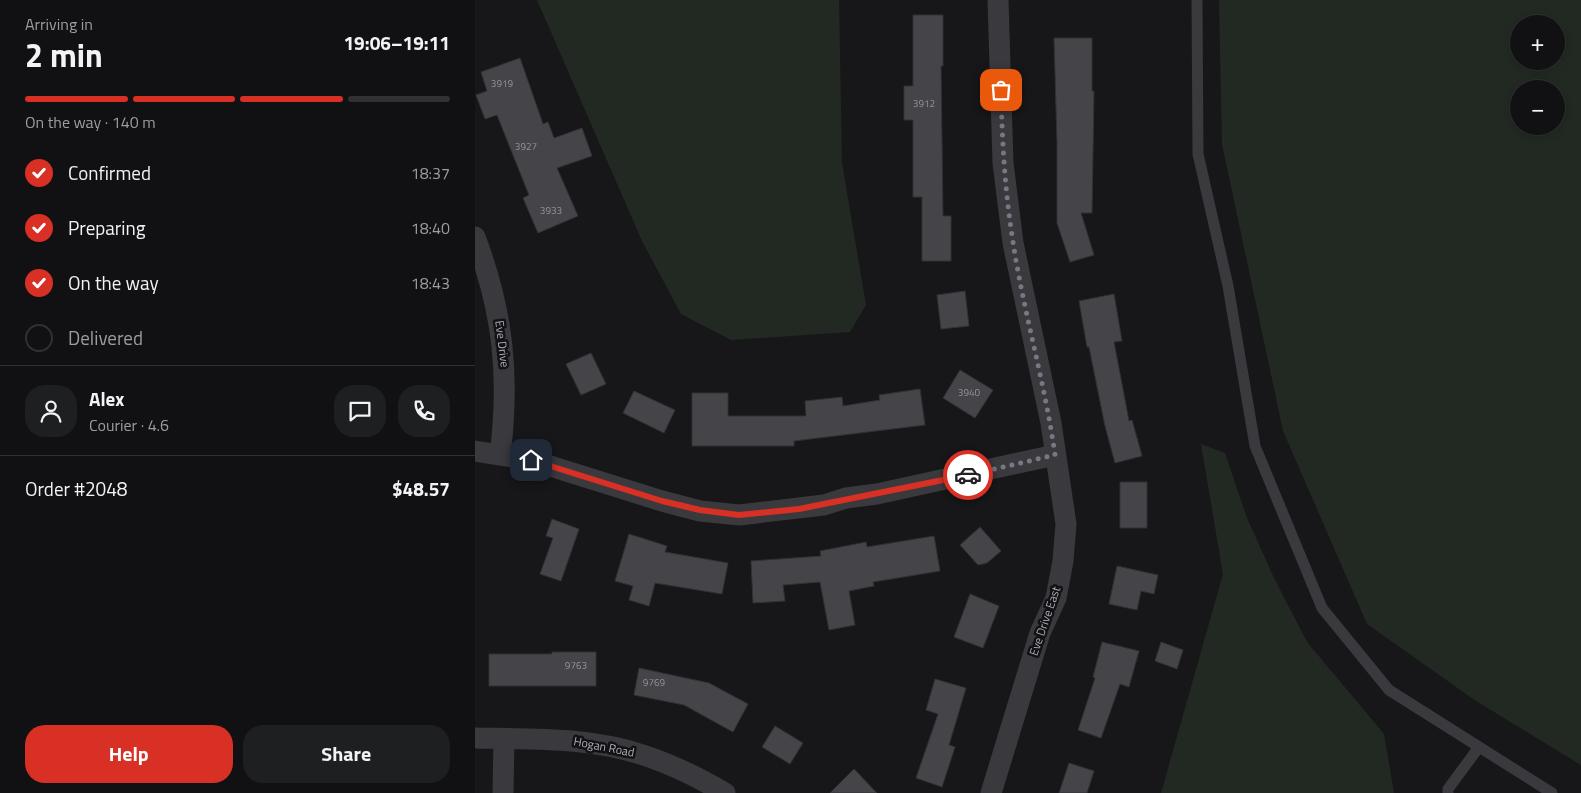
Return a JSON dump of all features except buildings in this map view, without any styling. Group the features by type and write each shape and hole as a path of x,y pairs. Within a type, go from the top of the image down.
{"street":[{"name":"Eve Drive East","path":"991,793 1040,633 1056,598 1063,561 1066,524 1051,423 1013,243 1003,162 998,0"},
{"name":"Eve Drive","path":"475,237 485,265 497,311 504,351 506,375 500,454"},
{"path":"475,451 531,460 662,501 700,510 739,515 824,505 846,498 877,494 1055,455"},
{"name":"Hogan Road","path":"475,738 564,740 605,746 648,756 725,793"},
{"path":"503,793 504,739"}],"lane":[{"path":"1197,0 1198,154 1228,286 1255,446 1322,608 1389,690 1552,793"},
{"path":"1448,793 1448,789 1479,747"}],"shaded area":[{"path":"537,0 839,0 842,163 866,305 850,332 731,340 681,314 642,241"},
{"path":"1219,0 1581,0 1581,765 1476,701 1367,624 1283,431 1222,144"},
{"path":"1201,444 1225,453 1247,518 1274,578 1307,642 1384,734 1394,793 1161,793 1223,574"}],"way so far":[{"path":"968,475 1055,455 1051,423 1013,243 1003,162 1001,90"}],"route":[{"path":"531,460 662,501 700,510 739,515 824,505 846,498 877,494 968,475"}]}
